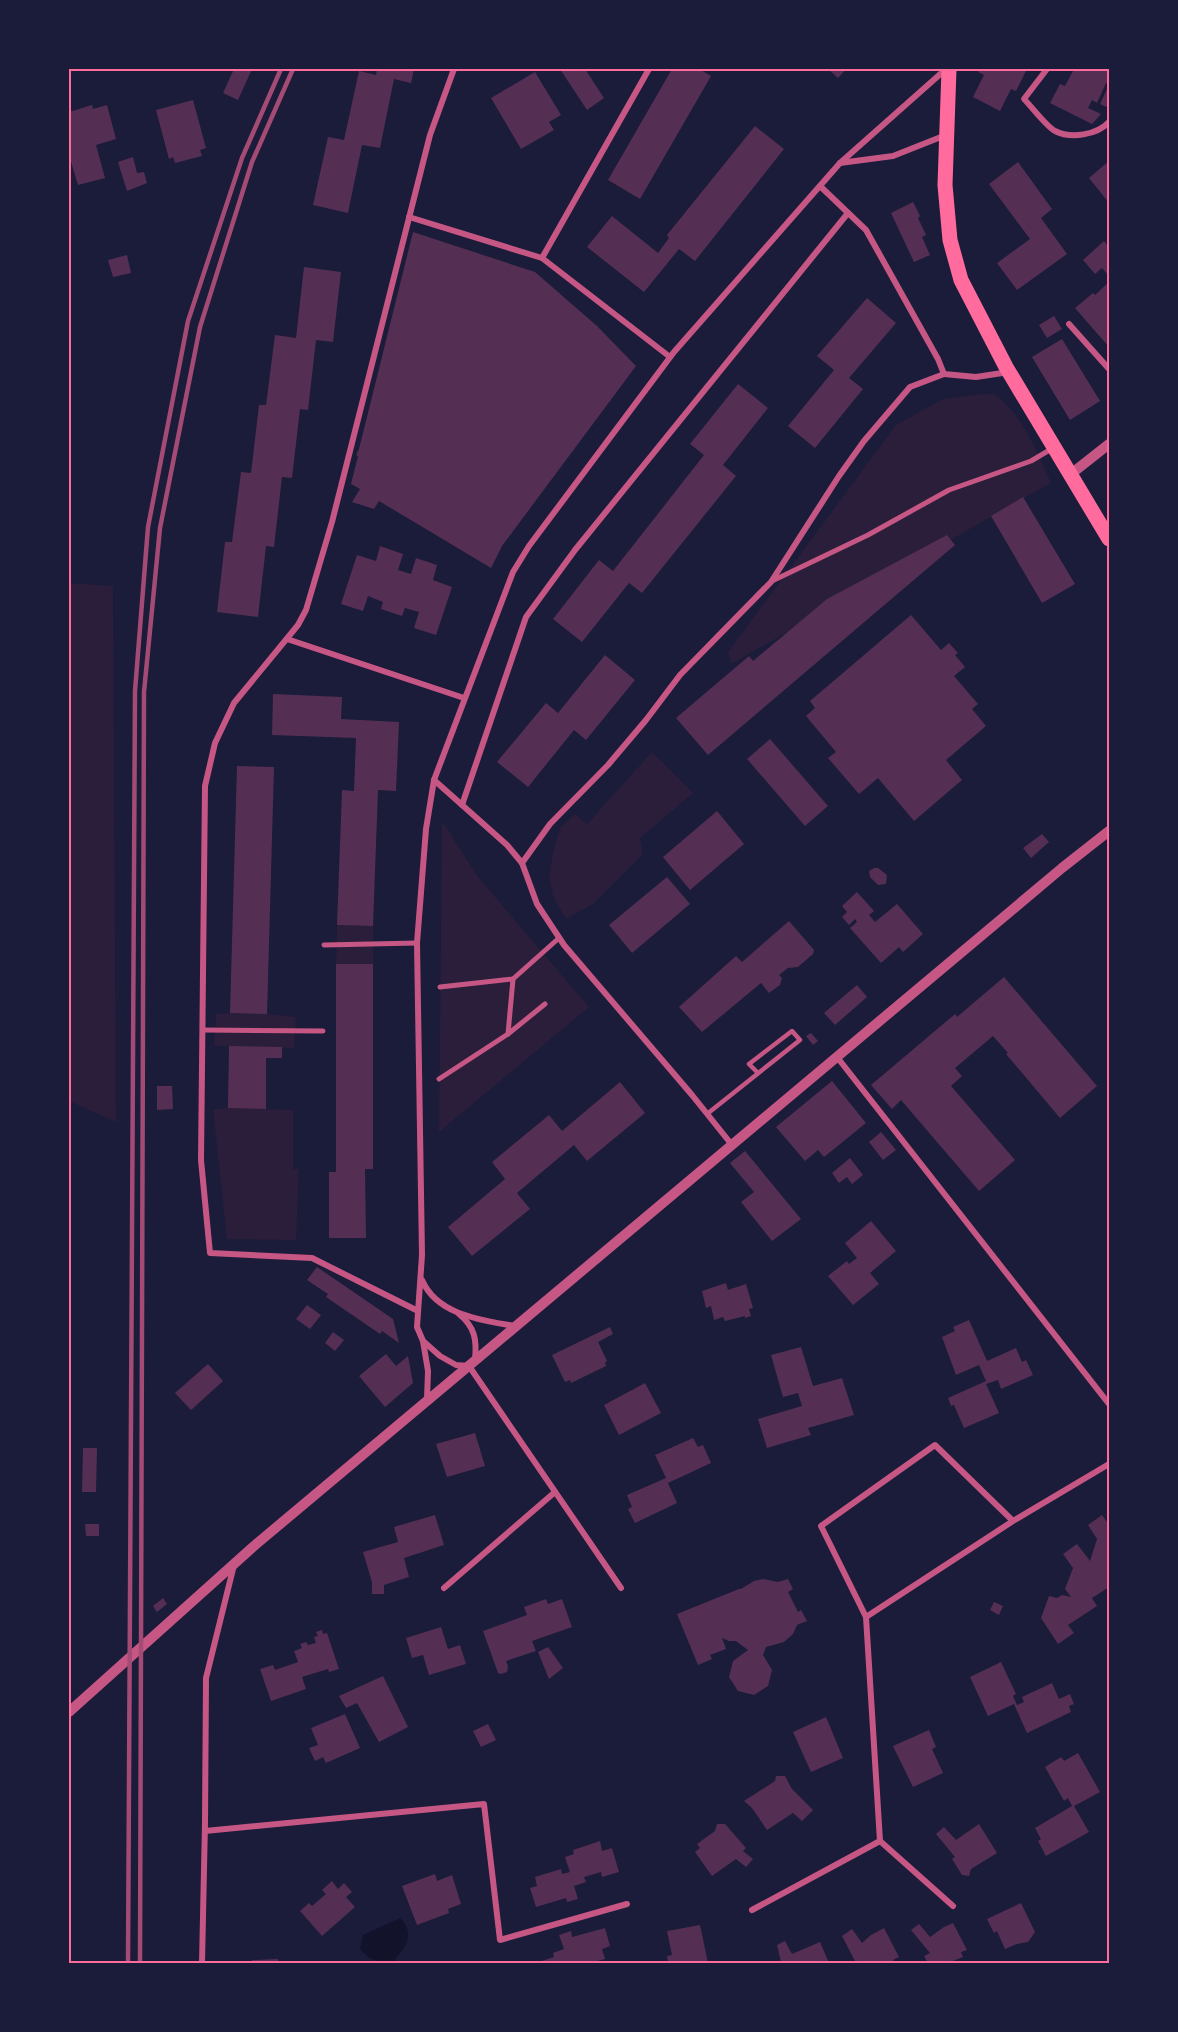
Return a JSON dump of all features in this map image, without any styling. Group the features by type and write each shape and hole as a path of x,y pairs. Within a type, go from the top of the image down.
{"main road":[{"path":"948,69 945,185 950,240 961,280 1009,372 1109,539"}],"street":[{"path":"418,1311 312,1258 210,1253 201,1160 205,786 215,743 234,703 298,625 306,610 430,135 454,69"},
{"path":"542,258 649,69"},
{"path":"427,1401 428,1371 423,1341 417,1327 422,1255 417,943 426,829 434,780 513,572 529,546 670,357 840,163 948,69"},
{"path":"1047,69 1024,99 1054,130 1075,135 1090,133 1108,125"},
{"path":"840,163 893,156 946,135"},
{"path":"820,186 866,230 938,359 944,374"},
{"path":"462,805 526,617 575,550 848,213"},
{"path":"409,217 542,258 670,357"},
{"path":"1069,324 1109,369"},
{"path":"522,863 550,824 608,765 680,675 771,582 839,476 864,441 910,387 944,374 976,377 1009,372"},
{"path":"1071,474 1109,444"},
{"path":"771,582 868,535 949,490 1031,461 1055,447"},
{"path":"287,639 464,698"},
{"path":"434,780 507,845 522,863 537,904 559,938 732,1145"},
{"path":"69,1712 235,1563 1109,831"},
{"path":"440,987 513,979 559,938"},
{"path":"324,945 417,943"},
{"path":"508,1034 513,979"},
{"path":"439,1079 508,1034 545,1004"},
{"path":"203,1030 323,1031"},
{"path":"837,1057 1109,1404"},
{"path":"421,1276 426,1289 437,1302 457,1312 516,1326"},
{"path":"457,1312 475,1333 476,1347 472,1363 555,1492 621,1588"},
{"path":"423,1341 440,1356 456,1365 472,1363"},
{"path":"953,1906 880,1841 866,1617 821,1526 935,1446 1013,1521"},
{"path":"866,1617 1013,1521 1109,1464"},
{"path":"444,1588 555,1492"},
{"path":"202,1963 206,1678 235,1563"},
{"path":"205,1831 484,1804 500,1940 627,1904"},
{"path":"752,1910 880,1841"}],"lane":[{"path":"707,1114 800,1040 792,1031 749,1064 758,1073"}],"shaded area":[{"path":"995,394 1014,413 1028,435 1051,483 731,664 728,652 896,425 943,399"},
{"path":"69,583 113,586 116,1122 69,1101"},
{"path":"652,752 693,793 640,838 643,854 593,904 566,919 553,896 549,878 560,828 575,814 587,824"},
{"path":"442,821 478,877 589,1007 439,1132"},
{"path":"337,925 373,926 373,964 336,964"},
{"path":"216,1014 296,1017 294,1048 214,1046"},
{"path":"228,1108 293,1110 293,1169 299,1169 296,1240 227,1239 213,1110"},
{"path":"400,1918 408,1930 408,1940 394,1961 375,1960 360,1949 363,1935"}],"building":[{"path":"234,69 252,69 238,100 223,93"},
{"path":"377,69 414,69 411,83 394,79 380,148 362,145 348,213 313,205 328,137 344,140 359,71 376,75"},
{"path":"560,69 585,69 604,98 587,110"},
{"path":"672,69 699,69 711,76 640,199 608,180"},
{"path":"828,69 846,69 838,78"},
{"path":"979,69 1027,69 1016,91 1011,89 1000,111 973,97 984,75 978,72"},
{"path":"1074,69 1109,69 1109,85 1106,83 1097,103 1092,100 1088,108 1101,114 1092,124 1050,103 1060,84 1065,86"},
{"path":"535,72 561,115 549,122 554,130 521,149 491,98"},
{"path":"1109,85 1109,103 1106,107 1100,104"},
{"path":"193,100 206,148 200,150 202,156 175,163 173,157 169,159 156,110"},
{"path":"92,105 93,109 107,105 116,139 96,145 105,178 78,185 69,155 69,112"},
{"path":"755,126 784,149 695,261 679,249 644,292 587,247 612,216 658,253 669,238 667,235"},
{"path":"133,157 137,173 144,172 147,183 127,191 118,162"},
{"path":"1109,161 1109,203 1089,178"},
{"path":"1018,162 1052,209 1041,218 1067,254 1017,290 997,263 1030,239 989,184"},
{"path":"913,202 920,216 918,218 926,235 922,237 930,255 914,262 891,213"},
{"path":"413,232 535,272 597,326 636,366 502,546 491,568 379,501 374,509 352,502 360,489 351,484 358,456 356,455"},
{"path":"1104,241 1109,247 1109,276 1102,268 1095,274 1083,260"},
{"path":"127,255 131,273 113,277 108,260"},
{"path":"304,267 341,272 333,342 316,340 308,410 300,409 292,478 282,477 274,547 266,546 258,617 217,612 225,542 232,542 241,472 251,473 259,405 266,405 275,335 296,338"},
{"path":"1109,282 1109,347 1075,308 1093,293 1095,295"},
{"path":"867,298 896,323 849,378 863,389 815,448 788,426 834,370 817,356"},
{"path":"1054,316 1062,329 1047,338 1039,325"},
{"path":"1062,339 1100,401 1070,420 1032,357"},
{"path":"738,384 768,408 723,465 736,476 642,593 629,583 582,642 553,619 599,560 613,571 704,455 690,444"},
{"path":"1023,497 1075,584 1042,603 991,516"},
{"path":"947,535 955,545 708,755 676,718 749,656 753,661 827,599"},
{"path":"380,546 403,554 398,570 411,574 416,558 437,565 433,580 452,587 436,635 414,628 419,612 405,608 402,616 381,609 383,602 368,596 363,611 341,604 357,555 376,561"},
{"path":"911,615 941,650 949,643 958,653 955,655 965,667 954,676 978,704 972,709 986,726 946,760 962,780 914,821 878,778 859,794 828,758 836,752 806,716 815,708 810,701"},
{"path":"605,655 635,680 586,740 574,730 528,787 497,762 546,703 558,713"},
{"path":"273,694 342,697 341,719 399,722 396,791 378,790 373,926 337,925 342,790 354,791 356,738 272,735"},
{"path":"770,739 828,806 805,826 747,759"},
{"path":"237,766 274,767 267,1014 230,1013"},
{"path":"717,811 744,844 690,890 663,857"},
{"path":"1042,834 1049,842 1031,858 1023,848"},
{"path":"878,868 887,875 886,884 878,885 870,877 869,871"},
{"path":"667,877 690,904 632,953 609,925"},
{"path":"857,892 874,911 869,915 875,922 897,904 923,934 903,952 899,947 881,963 850,928 857,922 855,919 849,925 842,917 847,912 842,906"},
{"path":"789,921 814,950 813,954 798,967 788,968 779,975 782,978 780,985 769,993 761,983 702,1032 679,1007 736,956 742,962"},
{"path":"336,964 373,964 373,1169 365,1169 366,1238 329,1238 329,1172 336,1172"},
{"path":"1004,977 1097,1086 1060,1118 993,1036 955,1068 962,1076 951,1086 1015,1160 979,1191 901,1100 892,1109 871,1085 955,1014 957,1017"},
{"path":"857,985 867,997 835,1025 824,1013"},
{"path":"811,1033 818,1041 813,1045 806,1036"},
{"path":"229,1046 282,1047 282,1058 266,1058 266,1109 228,1108"},
{"path":"832,1081 866,1123 824,1157 818,1150 805,1161 776,1127"},
{"path":"620,1082 645,1113 587,1161 574,1145 517,1193 530,1209 472,1256 448,1227 505,1179 492,1162 549,1115 562,1131"},
{"path":"157,1086 172,1086 173,1109 157,1110"},
{"path":"881,1132 896,1150 883,1160 869,1142"},
{"path":"745,1151 801,1219 772,1241 741,1202 754,1192 730,1163"},
{"path":"850,1158 863,1175 852,1184 847,1177 839,1183 832,1173"},
{"path":"871,1221 896,1251 870,1273 879,1284 853,1305 828,1276 847,1261 849,1264 857,1258 845,1243"},
{"path":"317,1267 393,1319 399,1343 382,1331 380,1334 326,1297 328,1294 307,1280"},
{"path":"726,1283 728,1290 746,1284 753,1308 749,1309 751,1316 725,1321 723,1317 714,1320 711,1306 706,1308 702,1291"},
{"path":"307,1305 321,1315 310,1329 296,1319"},
{"path":"969,1320 987,1361 1016,1348 1022,1362 1026,1360 1033,1375 1001,1389 998,1380 986,1384 999,1413 964,1428 954,1405 951,1406 948,1398 986,1381 979,1365 956,1375 942,1337 955,1331 953,1327"},
{"path":"610,1327 613,1334 598,1342 607,1361 606,1366 571,1383 570,1380 565,1382 552,1355"},
{"path":"333,1332 344,1340 335,1351 325,1343"},
{"path":"801,1347 813,1386 842,1378 854,1415 808,1428 811,1435 767,1448 758,1419 802,1406 798,1393 783,1397 771,1355"},
{"path":"386,1354 396,1366 408,1356 413,1383 385,1407 359,1376"},
{"path":"208,1364 223,1381 191,1410 175,1393"},
{"path":"645,1383 661,1413 619,1435 604,1405"},
{"path":"475,1433 485,1466 447,1477 436,1444"},
{"path":"693,1438 698,1447 703,1445 711,1463 668,1483 677,1503 635,1523 628,1509 632,1507 627,1495 666,1478 655,1455"},
{"path":"83,1448 97,1448 96,1492 82,1492"},
{"path":"435,1515 444,1545 404,1558 409,1577 384,1585 384,1594 372,1594 372,1582 363,1552 398,1542 394,1527"},
{"path":"1102,1515 1109,1525 1109,1587 1092,1598 1097,1606 1068,1625 1074,1633 1058,1644 1041,1618 1049,1596 1071,1597 1065,1589 1073,1568 1063,1554 1077,1544 1090,1561 1097,1539 1088,1525"},
{"path":"85,1524 99,1524 99,1536 86,1536"},
{"path":"763,1579 778,1582 788,1579 793,1589 788,1592 798,1612 801,1610 807,1621 797,1625 793,1634 784,1642 766,1647 763,1655 772,1670 768,1686 754,1695 738,1691 729,1677 733,1661 748,1650 736,1641 722,1638 726,1649 710,1655 712,1659 698,1665 677,1614"},
{"path":"163,1598 167,1604 157,1612 153,1606"},
{"path":"546,1599 548,1604 562,1599 572,1627 532,1641 536,1651 506,1661 507,1672 498,1673 483,1631 527,1615 524,1607"},
{"path":"994,1602 1003,1606 999,1615 990,1610"},
{"path":"441,1627 448,1649 460,1645 466,1664 429,1675 423,1655 412,1658 406,1638"},
{"path":"322,1630 323,1634 327,1633 339,1669 329,1672 328,1669 302,1677 306,1689 271,1701 260,1669 273,1665 275,1670 298,1662 294,1651 302,1648 300,1644 316,1643 314,1637 318,1636 316,1632"},
{"path":"548,1647 563,1668 549,1679 538,1652"},
{"path":"1001,1662 1016,1694 1013,1696 1017,1705 1024,1702 1022,1697 1052,1683 1059,1699 1070,1694 1074,1704 1069,1706 1071,1712 1027,1733 1014,1704 988,1716 970,1677"},
{"path":"383,1676 408,1727 379,1742 357,1703 346,1708 339,1696"},
{"path":"345,1714 360,1748 326,1763 323,1757 315,1761 309,1748 318,1745 311,1728"},
{"path":"826,1717 843,1758 811,1772 793,1732"},
{"path":"488,1724 496,1740 481,1747 473,1731"},
{"path":"929,1730 936,1747 932,1749 943,1773 913,1787 893,1746"},
{"path":"1078,1753 1100,1792 1074,1806 1089,1832 1046,1856 1038,1841 1041,1839 1035,1828 1072,1806 1068,1798 1064,1801 1045,1767 1061,1757 1064,1761"},
{"path":"776,1776 785,1776 792,1789 813,1810 802,1821 793,1813 767,1830 752,1808 744,1801 775,1781"},
{"path":"717,1824 725,1824 746,1848 743,1851 753,1859 746,1867 736,1859 712,1876 695,1852 700,1848 697,1844 715,1831"},
{"path":"979,1824 997,1853 971,1869 969,1876 962,1875 952,1859 955,1857 936,1834 944,1827 956,1840"},
{"path":"600,1841 602,1851 612,1848 619,1872 602,1877 601,1872 584,1877 586,1882 574,1886 578,1899 567,1902 566,1898 536,1907 530,1888 537,1886 535,1877 561,1869 562,1874 570,1872 565,1857 574,1854 573,1850"},
{"path":"435,1874 437,1881 452,1875 461,1904 448,1909 449,1913 417,1925 402,1886"},
{"path":"332,1881 338,1889 344,1883 352,1892 346,1897 355,1907 322,1936 300,1911 309,1903 312,1906 326,1894 322,1890"},
{"path":"1021,1903 1035,1932 1028,1942 1005,1949 997,1931 994,1933 987,1919"},
{"path":"953,1923 967,1950 961,1952 963,1957 948,1963 928,1963 924,1956 930,1953 911,1930 919,1924 930,1937"},
{"path":"700,1925 708,1963 668,1963 667,1956 672,1955 667,1931"},
{"path":"605,1928 610,1946 602,1949 605,1959 589,1963 536,1963 554,1957 553,1953 564,1949 559,1935 571,1931 572,1937"},
{"path":"884,1928 899,1957 893,1960 895,1963 856,1963 842,1936 852,1929 862,1943"},
{"path":"785,1941 792,1954 820,1942 829,1963 781,1962 777,1945"},
{"path":"278,1959 278,1963 252,1963 252,1960"}],"railway":[{"path":"128,1963 135,691 148,527 188,321 242,158 281,69"},
{"path":"140,1963 144,692 160,528 200,327 252,162 293,69"}]}
